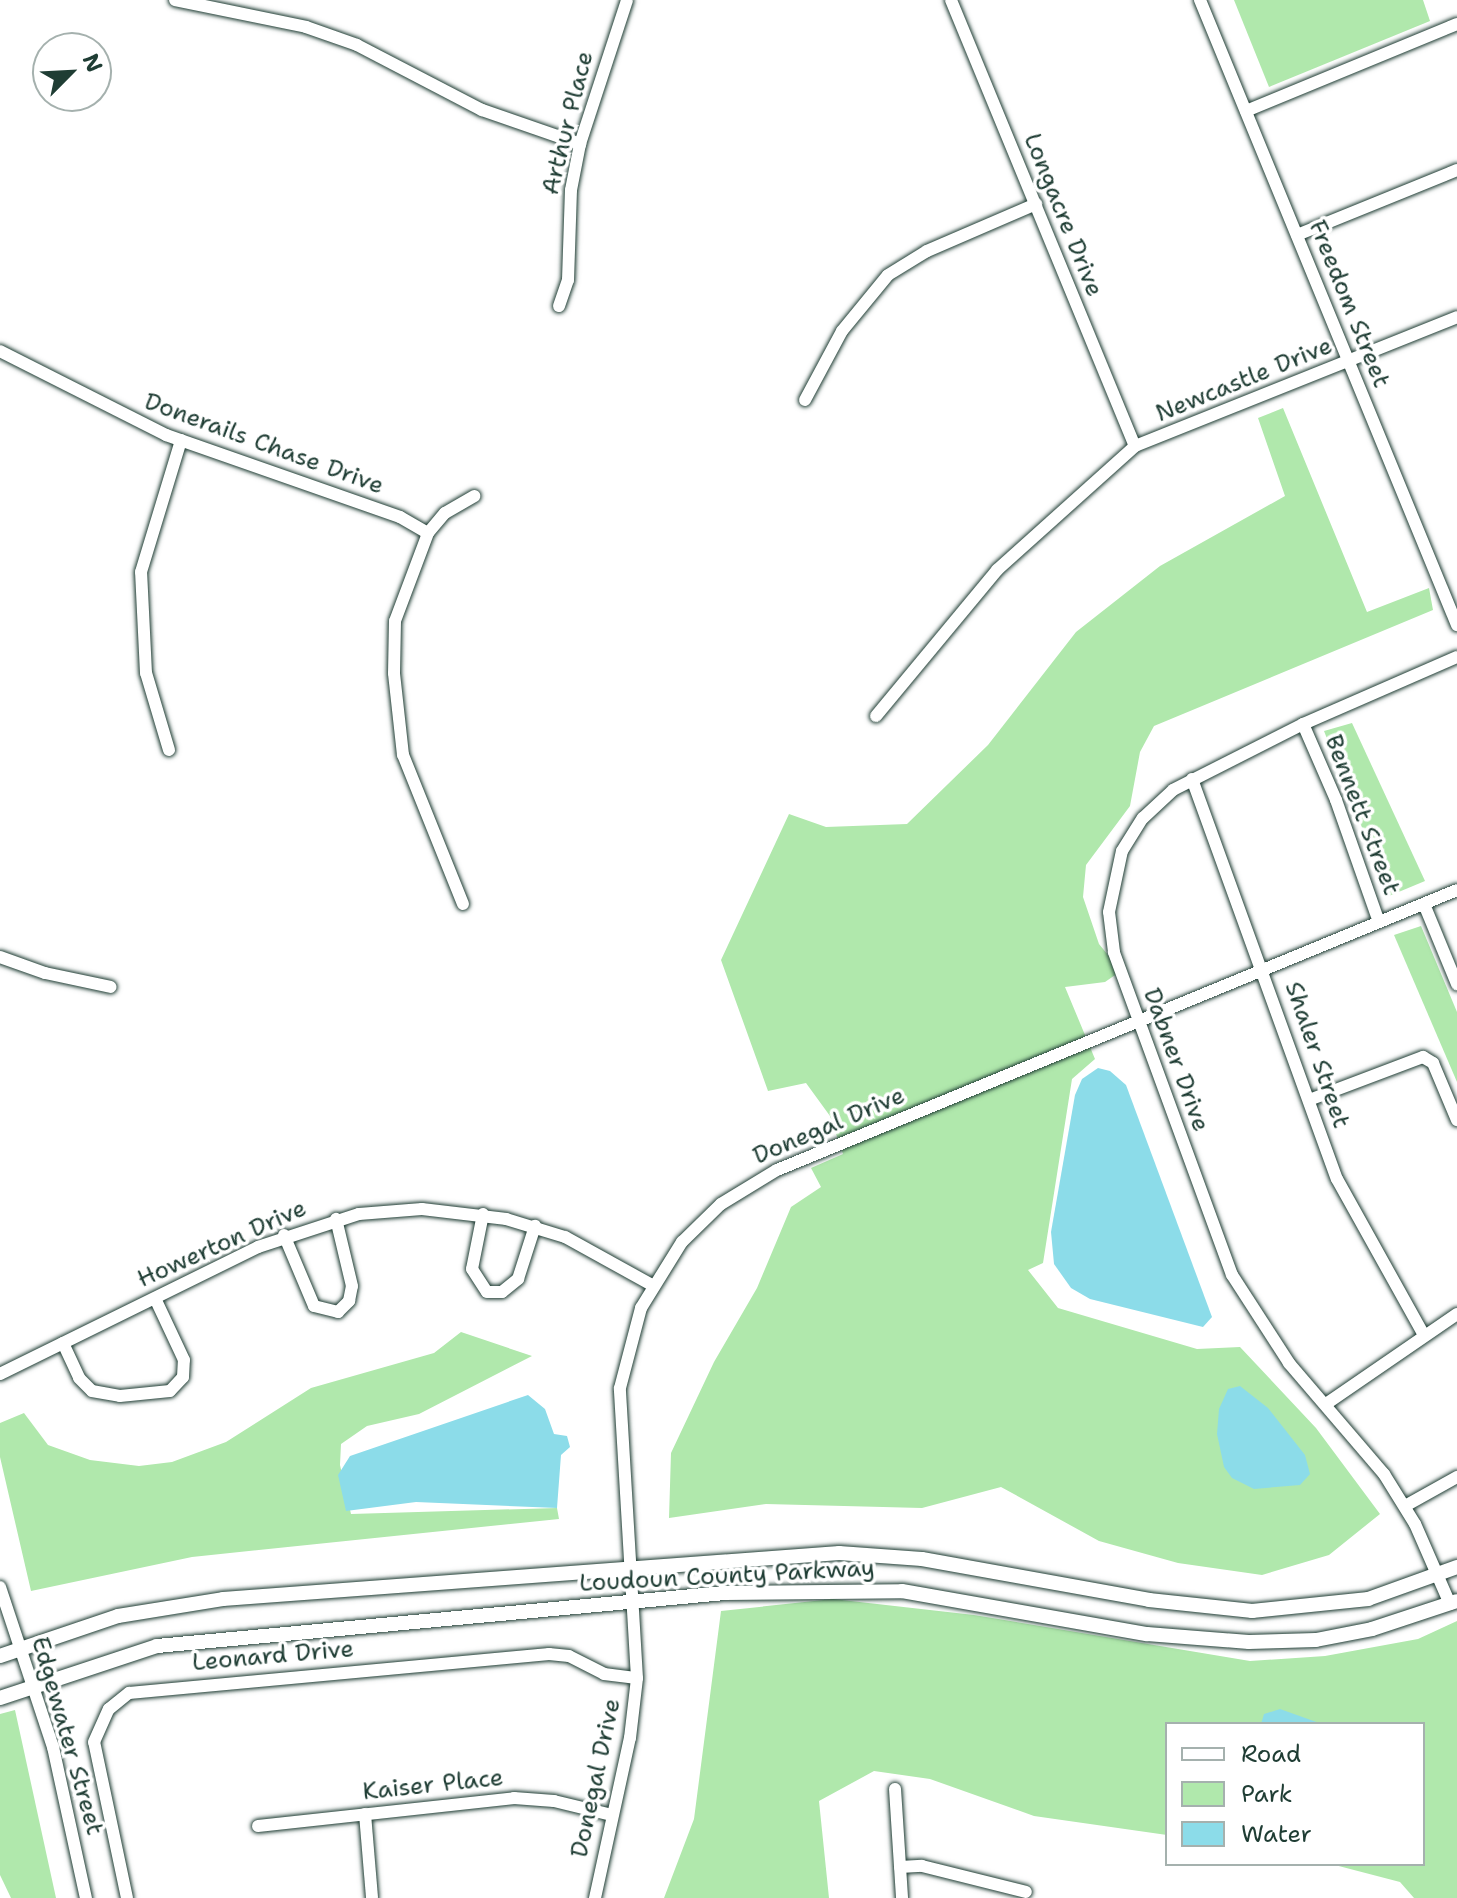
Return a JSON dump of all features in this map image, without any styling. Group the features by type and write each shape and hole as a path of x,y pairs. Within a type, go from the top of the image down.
{"main road":[{"name":"Loudoun County Parkway","path":"0,1656 118,1616 223,1599 633,1569 882,1554 1149,1600 1252,1611 1368,1599 1457,1567"},
{"name":"Loudoun County Parkway","path":"0,1698 157,1646 636,1601 848,1588 902,1591 1147,1634 1249,1642 1316,1640 1454,1602"}],"street":[{"path":"175,0 306,27 357,45 482,110 580,144"},
{"name":"Arthur Place","path":"559,306 568,280 571,190 580,144 627,0"},
{"name":"Longacre Drive","path":"951,0 1135,446"},
{"name":"Freedom Street","path":"1200,0 1457,625"},
{"path":"1246,111 1457,24"},
{"path":"1297,235 1457,170"},
{"path":"805,400 842,331 888,275 927,251 1036,204"},
{"name":"Newcastle Drive","path":"1135,446 1457,317"},
{"name":"Donerails Chase Drive","path":"0,351 181,440 400,517 428,533"},
{"path":"169,750 146,673 141,572 181,440"},
{"path":"876,716 997,570 1135,446"},
{"path":"463,904 403,755 394,673 395,621 428,533 445,513 474,496"},
{"name":"Dabner Drive","path":"1454,1602 1405,1506 1370,1454 1268,1335 1232,1275 1139,1021 1110,931 1115,869 1143,818 1192,779 1303,724 1457,657"},
{"name":"Bennett Street","path":"1303,724 1336,800 1379,922"},
{"name":"Shaler Street","path":"1192,779 1350,1208 1424,1335"},
{"name":"Donegal Drive","path":"595,1898 637,1678 636,1601 620,1446 620,1388 631,1334 652,1285 702,1221 749,1184 1457,890"},
{"path":"1424,904 1457,984"},
{"path":"0,957 45,973 111,987"},
{"path":"1309,1100 1423,1057 1433,1063 1457,1120"},
{"name":"Howerton Drive","path":"0,1374 284,1235 336,1219 422,1209 483,1214 535,1226 593,1251 652,1285"},
{"path":"483,1214 472,1269 487,1292 502,1292 518,1279 535,1226"},
{"path":"284,1235 314,1306 338,1312 349,1301 352,1286 336,1219"},
{"path":"63,1343 79,1378 92,1391 120,1396 170,1391 183,1377 184,1360 155,1298"},
{"path":"1326,1404 1457,1314"},
{"path":"1405,1506 1457,1477"},
{"name":"Edgewater Street","path":"0,1587 68,1803 86,1898"},
{"name":"Leonard Drive","path":"127,1898 94,1742 109,1709 129,1693 549,1654 569,1656 616,1677 637,1678"},
{"path":"895,1789 902,1898"},
{"name":"Kaiser Place","path":"258,1826 535,1798 612,1815"},
{"path":"365,1814 372,1898"},
{"path":"900,1867 922,1866 1026,1892"}],"green space":[{"path":"1234,0 1423,0 1430,21 1269,87"},
{"path":"1283,408 1367,612 1429,588 1433,610 1154,726 1140,752 1130,806 1086,865 1083,897 1099,944 1121,971 1105,982 1065,987 1095,1059 1072,1079 1043,1263 1028,1270 1058,1308 1197,1349 1240,1347 1316,1428 1380,1514 1329,1555 1262,1575 1178,1563 1099,1541 1001,1487 922,1508 766,1504 669,1518 671,1453 714,1362 757,1288 791,1207 821,1187 811,1168 843,1154 830,1116 806,1083 768,1091 721,960 789,814 826,827 907,824 988,745 1076,632 1160,566 1285,496 1258,418"},
{"path":"1352,723 1425,881 1389,896 1324,731"},
{"path":"1421,926 1457,1012 1457,1082 1394,935"},
{"path":"461,1332 532,1356 419,1414 367,1426 341,1444 340,1465 351,1514 557,1508 559,1519 192,1557 31,1591 0,1457 0,1423 24,1413 48,1445 90,1460 139,1466 172,1462 226,1442 311,1388 434,1353"},
{"path":"833,1599 974,1615 1250,1661 1325,1656 1418,1639 1457,1621 1457,1898 1414,1898 1400,1882 1339,1866 1425,1866 1425,1722 1165,1722 1165,1835 1034,1816 930,1779 874,1771 819,1801 829,1898 664,1898 694,1819 721,1611"},
{"path":"15,1710 56,1898 11,1898 0,1875 0,1714"}],"water":[{"path":"1098,1068 1110,1071 1126,1085 1212,1317 1203,1327 1090,1299 1071,1288 1054,1264 1051,1232 1075,1095 1082,1079"},
{"path":"1240,1386 1268,1408 1305,1455 1310,1474 1300,1485 1254,1489 1232,1478 1224,1467 1217,1434 1219,1409 1228,1389"},
{"path":"528,1395 545,1409 554,1434 567,1436 570,1447 561,1455 557,1508 416,1502 346,1511 338,1475 350,1456"},
{"path":"1280,1709 1316,1722 1262,1722 1264,1714"}]}
